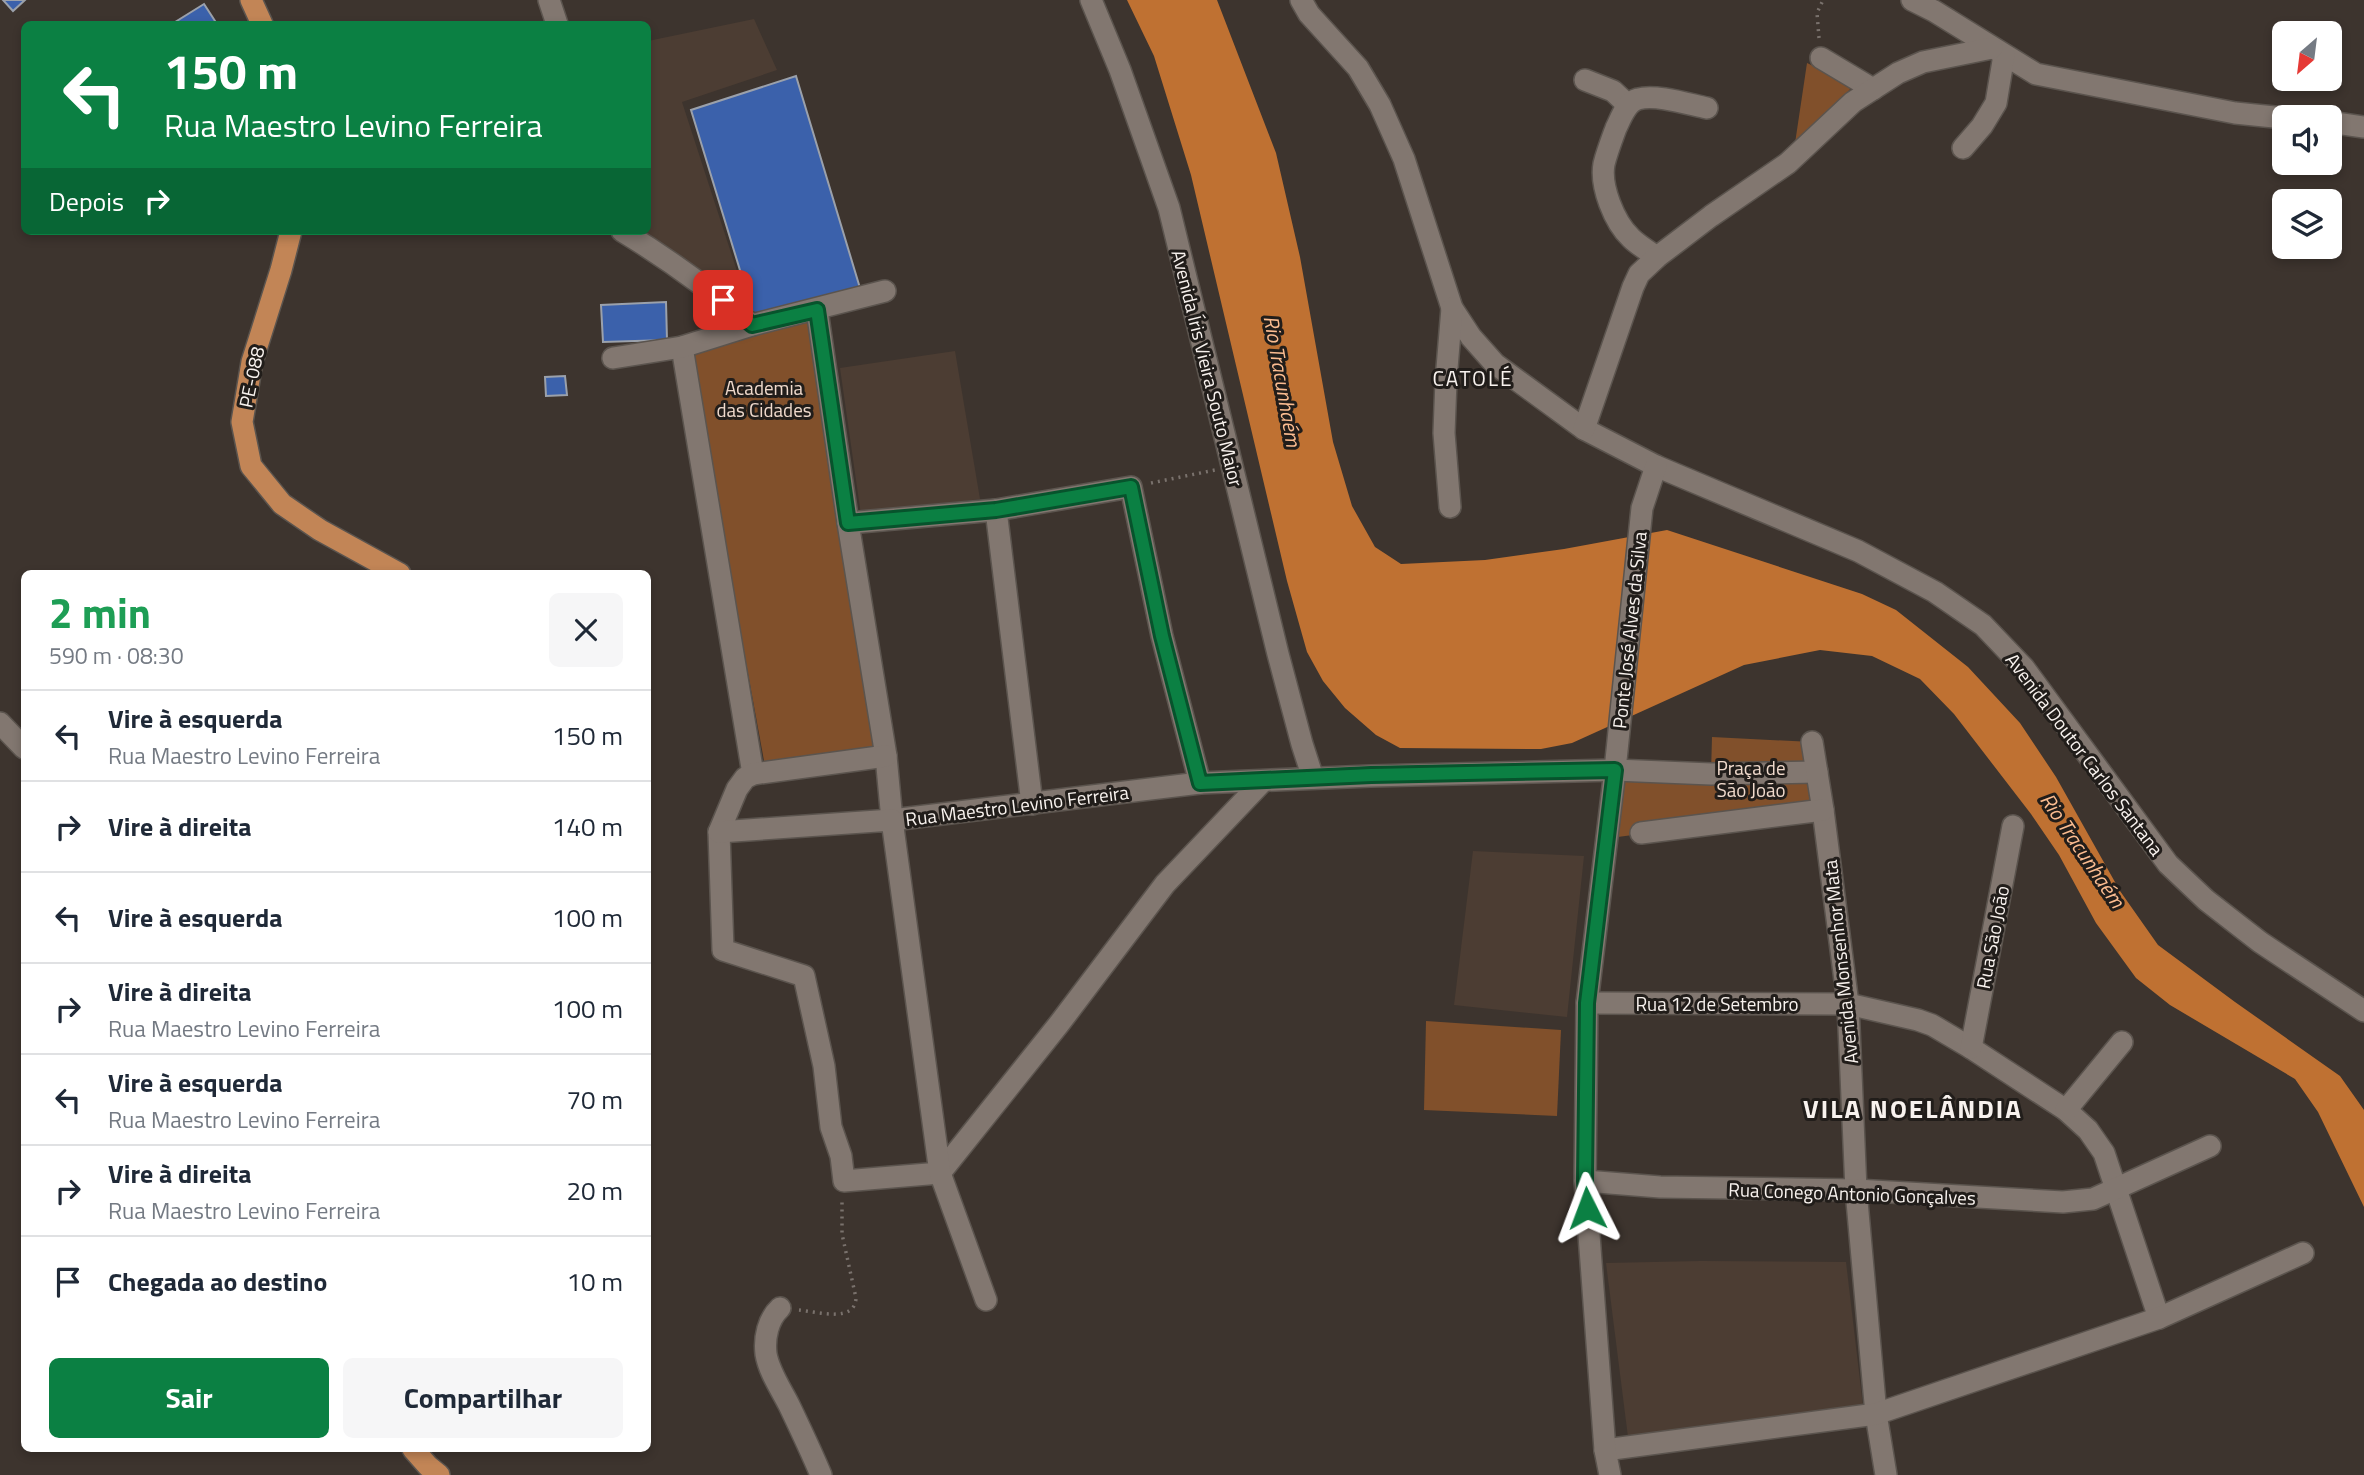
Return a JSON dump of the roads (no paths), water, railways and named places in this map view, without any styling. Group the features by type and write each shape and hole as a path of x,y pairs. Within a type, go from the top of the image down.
{"main road":[{"path":"251,0 261,21"},
{"name":"PE-088","path":"290,235 251,362 242,422 251,466 282,504 320,530 393,570"},
{"path":"416,1452 439,1475"}],"street":[{"path":"548,0 556,21"},
{"name":"Avenida Íris Vieira Souto Maior","path":"1091,0 1120,70 1169,208 1302,744 1313,778"},
{"path":"1301,0 1309,14 1358,68 1375,96 1404,159 1452,308 1444,433 1450,507"},
{"path":"1912,0 2036,74 2235,113 2272,117"},
{"path":"1584,429 1633,287 1639,274 1657,257 1788,163 1853,102 1898,73 1923,62 1998,51"},
{"path":"1963,148 1996,103 1998,51"},
{"path":"1821,58 1873,89"},
{"path":"1585,79 1614,91 1628,105"},
{"path":"1657,257 1630,237 1618,220 1604,181 1604,165 1608,151 1628,105 1636,99 1653,98 1707,108"},
{"path":"2342,124 2364,127"},
{"path":"629,235 663,256 752,325"},
{"path":"613,358 682,347 752,325 885,291"},
{"name":"Avenida Doutor Carlos Santana","path":"1452,308 1471,337 1495,365 1584,429 1656,466 1857,551 1935,592 1983,625 2024,668 2168,864 2206,900 2260,942 2364,1011"},
{"name":"Rua Maestro Levino Ferreira","path":"817,310 886,756 892,820 1200,783 1616,761 1711,774 1817,772"},
{"path":"682,347 753,774"},
{"name":"Ponte José Alves da Silva","path":"1610,1475 1605,1450 1585,1181 1587,1003 1642,508 1656,466"},
{"path":"848,523 996,510 1131,487 1162,636 1200,783"},
{"path":"996,510 1032,804"},
{"path":"0,723 21,745"},
{"name":"Avenida Monsenhor Mata","path":"1812,742 1824,810 1848,1004 1856,1190 1876,1414 1886,1475"},
{"path":"886,756 753,774 737,789 719,832 723,950 804,976 824,1066 831,1127 841,1156 844,1181 940,1173 1059,1024 1165,884 1263,781"},
{"path":"1641,833 1824,810"},
{"path":"719,832 892,820 940,1173 986,1300"},
{"name":"Rua São João","path":"1971,1048 2013,826"},
{"name":"Rua 12 de Setembro","path":"1587,1003 1848,1004 1925,1022 1971,1048 2066,1110 2088,1130 2105,1153 2159,1318"},
{"path":"2066,1110 2122,1042"},
{"name":"Rua Conego Antonio Gonçalves","path":"1585,1181 1660,1187 1856,1190 2063,1202 2093,1199 2210,1146"},
{"path":"1605,1450 1876,1414 2159,1318 2303,1253"},
{"path":"780,1308 772,1315 766,1354 821,1475"}],"water":[{"name":"Rio Tracunhaém","path":"1127,0 1217,0 1276,153 1300,257 1333,442 1352,506 1375,547 1401,564 1485,560 1667,530 1862,594 1896,610 1968,667 2020,723 2056,777 2120,891 2158,945 2340,1076 2364,1110 2364,1207 2318,1112 2295,1079 2170,1005 2136,978 2096,923 2059,855 2031,814 1954,714 1920,679 1872,656 1820,650 1744,665 1572,743 1541,749 1400,748 1376,735 1345,708 1323,681 1307,652 1287,581 1191,175 1154,56"}],"district":[{"name":"CATOLÉ","path":"1473,378"},
{"name":"VILA NOELÂNDIA","path":"1913,1108"}],"park label":[{"name":"Academia das Cidades","path":"764,398"},
{"name":"Praça de São João","path":"1751,778"}]}
